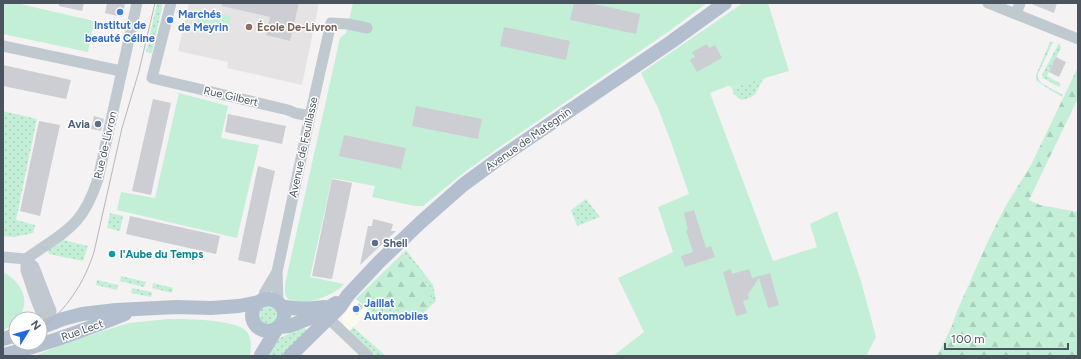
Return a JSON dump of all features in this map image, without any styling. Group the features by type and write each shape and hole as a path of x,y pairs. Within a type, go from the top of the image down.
{"main road":[{"name":"Avenue de Mategnin","path":"278,329 340,307 348,295 405,237 463,185 497,160 671,42 725,3"},
{"path":"261,355 252,312 253,308 260,301 271,299 290,308 328,312"},
{"name":"Rue Lect","path":"48,326 63,319 82,314 116,310 239,306 260,301"},
{"path":"261,355 283,322 285,315 280,304"},
{"name":"Rue Lect","path":"211,308 237,315 256,326"},
{"name":"Rue Lect","path":"3,354 31,348 86,330 137,310"},
{"name":"Avenue de Mategnin","path":"290,356 328,312"},
{"path":"256,326 265,332 278,329"}],"street":[{"name":"Rue de-Livron","path":"26,259 68,231 87,207 98,179 137,3"},
{"name":"Rue Gilbert","path":"171,3 152,78 310,116"},
{"path":"988,3 1078,39"},
{"path":"1016,14 1020,3"},
{"name":"Avenue de Feuillasse","path":"280,304 277,272 331,22 367,28"},
{"path":"3,46 121,71"},
{"path":"3,257 26,259 34,267 50,311 48,316"},
{"name":"Avenue de Feuillasse","path":"260,301 277,272"},
{"path":"328,312 368,356"}],"shaded area":[{"name":"École De-Livron","path":"189,3 319,3 302,85 227,68 228,62 178,51"},
{"path":"356,299 369,310 349,332 343,324 342,316"}],"green space":[{"path":"3,3 16,3 94,21 88,52 3,34"},
{"path":"157,3 163,3 152,53 146,52"},
{"path":"353,3 707,3 668,32 466,171 423,206 415,206 372,197 375,186 332,178 310,277 344,284 333,293 320,299 298,303 292,302 286,296 285,284 340,38 346,33"},
{"path":"743,3 768,3 789,71 734,87 728,86 710,93 773,261 817,247 810,224 837,211 861,281 876,337 866,356 613,356 644,332 618,278 673,252 658,207 689,194 658,108 641,73"},
{"path":"200,10 231,16 227,33 196,26"},
{"path":"1050,42 1053,42 1038,74 1038,78 1041,83 1063,95 1062,97 1036,80 1036,75"},
{"path":"1059,43 1061,48 1047,76 1061,84 1059,87 1043,78 1042,75"},
{"path":"1078,67 1078,98 1029,200 1040,205 1078,212 1078,356 937,356 952,326 957,311 989,239 1005,207 1031,165"},
{"path":"765,78 755,95 741,100 734,94 731,86 734,87"},
{"path":"179,93 228,106 221,138 259,145 237,238 117,210 121,192 155,198"},
{"path":"3,111 37,119 16,220 35,225 33,233 15,237 3,236"},
{"path":"586,199 600,217 577,226 571,210"},
{"path":"110,213 123,216 120,231 107,228"},
{"path":"63,240 88,246 83,261 49,254 48,250"},
{"path":"406,250 433,285 436,301 416,320 365,314 373,308 378,307 403,311 432,290 403,253"},
{"path":"403,253 432,290 432,300 416,316 404,314 403,311 380,307 369,310 356,299"},
{"path":"3,272 19,286 24,299 24,305 22,311 8,311 8,327 3,331"},
{"path":"121,276 146,282 144,287 120,281"},
{"path":"97,280 118,285 117,290 96,285"},
{"path":"153,283 173,288 172,293 152,288"},
{"path":"132,288 152,292 151,297 131,293"},
{"path":"267,305 274,308 277,315 274,322 267,325 260,322 257,315 260,308"},
{"path":"169,319 187,319 233,324 247,332 250,338 250,356 35,356 65,343 129,323"},
{"path":"303,327 307,331 283,356 269,356 268,353 280,338"},
{"path":"353,327 386,356 376,356 349,332"}],"building":[{"path":"59,3 84,3 82,11 59,6"},
{"path":"107,3 125,3 122,17 105,13"},
{"path":"222,3 299,3 290,41 266,35 270,17 222,6"},
{"path":"574,3 589,3 640,14 636,34 570,20"},
{"path":"1029,3 1057,3 1054,13"},
{"path":"504,27 570,41 566,60 500,46"},
{"path":"707,44 709,48 715,45 722,58 697,72 690,60 695,57 692,52"},
{"path":"1056,57 1066,62 1059,77 1049,72"},
{"path":"3,65 71,80 66,99 3,86"},
{"path":"153,99 171,103 151,195 132,191"},
{"path":"416,106 482,119 478,139 412,126"},
{"path":"228,114 286,126 282,144 225,132"},
{"name":"Avia","path":"94,116 104,119 101,131 91,129"},
{"path":"39,121 60,125 40,216 20,211"},
{"path":"344,135 406,148 401,169 339,156"},
{"path":"258,166 275,171 255,264 238,260"},
{"path":"332,179 352,183 332,279 312,276"},
{"path":"694,210 706,248 711,246 715,257 685,267 681,256 693,252 686,230 688,230 684,213"},
{"path":"130,216 220,236 216,254 126,234"},
{"path":"373,219 393,224 391,231 396,231 360,265 368,226 372,226"},
{"path":"731,269 732,274 749,269 752,278 770,273 779,305 768,308 759,278 748,294 749,299 743,301 747,313 736,316 723,272"},
{"path":"359,303 363,307 357,315 352,311"}],"tram line":[{"path":"48,323 66,304 80,285 94,252 122,128 139,71 155,3"},
{"path":"3,344 8,342"}],"place":[{"name":"Institut de beauté Céline","path":"120,12"},
{"name":"Marchés de Meyrin","path":"170,20"},
{"name":"École De-Livron","path":"249,27"},
{"name":"Avia","path":"98,124"},
{"name":"Shell","path":"375,243"},
{"name":"l'Aube du Temps","path":"112,254"},
{"name":"Jaillat Automobiles","path":"356,309"}]}
